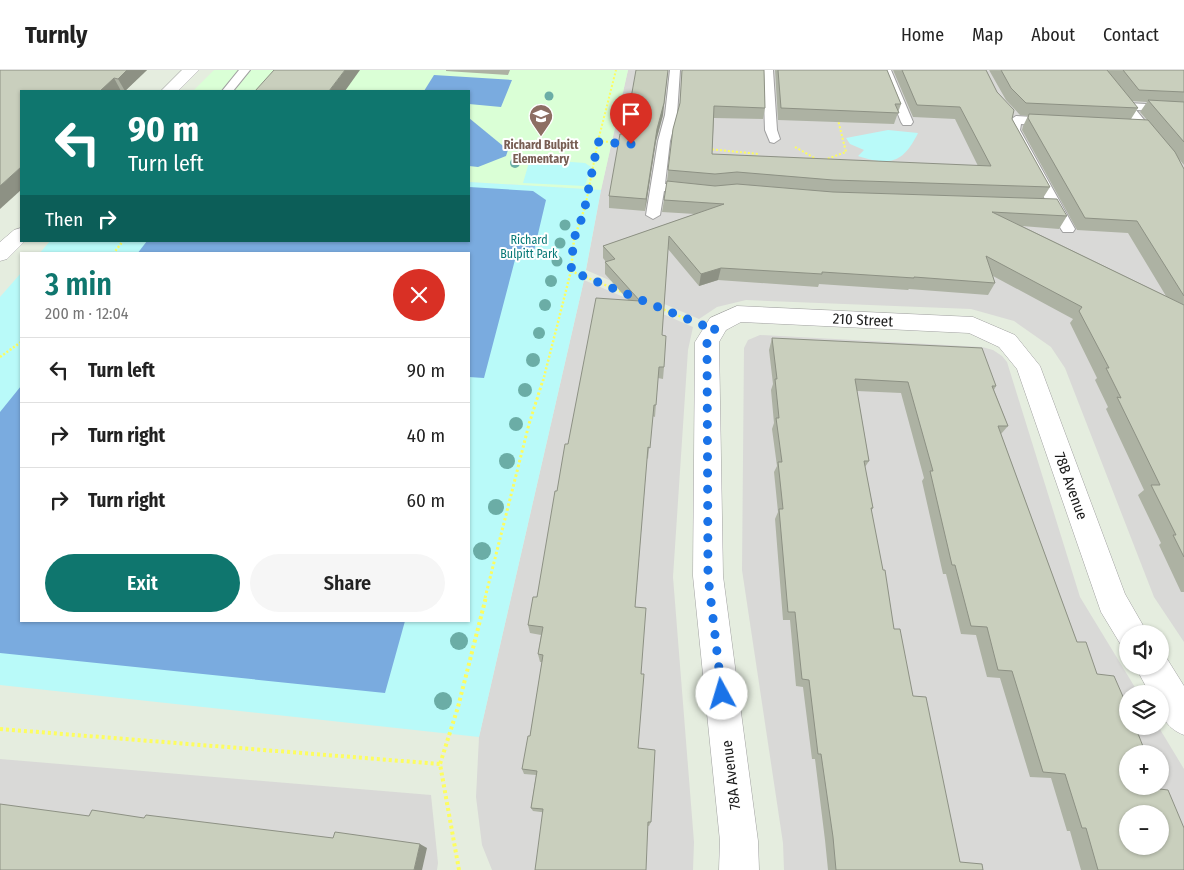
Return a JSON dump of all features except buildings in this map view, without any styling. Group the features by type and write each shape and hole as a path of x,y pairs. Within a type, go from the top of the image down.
{"street":[{"path":"170,90 191,70"},
{"path":"0,254 20,235"},
{"name":"210 Street","path":"717,326 737,314 973,325 1007,341"},
{"name":"78A Avenue","path":"717,326 707,342 708,576 739,841 739,870"},
{"name":"78B Avenue","path":"1007,341 1028,366 1112,602 1126,625"},
{"path":"1158,675 1184,718"}],"lane":[{"path":"228,90 244,70"},
{"path":"653,215 663,146 670,115 675,70"},
{"path":"768,70 771,130 774,139"},
{"path":"886,70 907,122"},
{"path":"1160,146 1124,102 1184,109"},
{"path":"1060,123 1013,117 1014,130 1049,204 1068,229"},
{"path":"1124,125 1142,126"},
{"path":"658,187 704,191"}],"path":[{"path":"459,870 440,764 458,707 529,424 548,366 559,313 571,271 574,239 577,227 583,217 598,142 616,70"},
{"path":"598,142 754,154 784,148 802,149 817,160 825,160 846,152 838,116"},
{"path":"774,139 784,148"},
{"path":"115,252 122,242"},
{"path":"571,271 624,293"},
{"path":"658,307 702,325 717,326"},
{"path":"0,357 20,343"},
{"path":"0,729 440,764"}],"shaded area":[{"name":"Richard Bulpitt Elementary","path":"214,70 628,70 601,190 470,182 470,90 194,90"},
{"path":"628,70 1184,70 1184,642 1154,597 1065,368 1051,347 1014,321 971,309 746,300 717,307 699,319 586,270 601,190"},
{"path":"584,280 693,327 688,350 673,577 694,842 693,870 492,870 482,845 476,797 479,737"},
{"path":"760,335 982,347 993,350 1002,356 1007,362 1080,597 1119,661 1119,675 1127,675 1134,685 1119,685 1119,735 1163,735 1184,769 1184,870 784,870 783,843 742,570 744,348 748,340"},
{"path":"0,759 431,795 438,863 437,870 0,870"}],"green space":[{"path":"434,75 512,80 501,107 470,104 470,90 425,90"},
{"path":"470,119 508,150 506,156 478,167 470,166"},
{"path":"888,130 918,133 907,151 901,157 894,160 878,161 858,156 864,150 850,144 846,138"},
{"path":"530,159 585,163 591,167 585,186 523,183"},
{"name":"Richard Bulpitt Park","path":"470,182 601,190 584,280 479,737 0,685 0,297 20,274 20,622 470,622 470,252 41,252 49,242 470,242"},
{"path":"470,187 533,191 546,200 533,255 516,256 484,378 470,377 470,252 139,252 146,242 470,242"},
{"path":"20,387 20,622 405,622 385,693 0,653 0,412"}],"place":[{"name":"Richard Bulpitt Elementary","path":"541,137"}],"route":[{"path":"631,144 598,142 583,217 577,227 574,239 571,271 702,325 716,327 707,342 708,576 722,694"}]}
